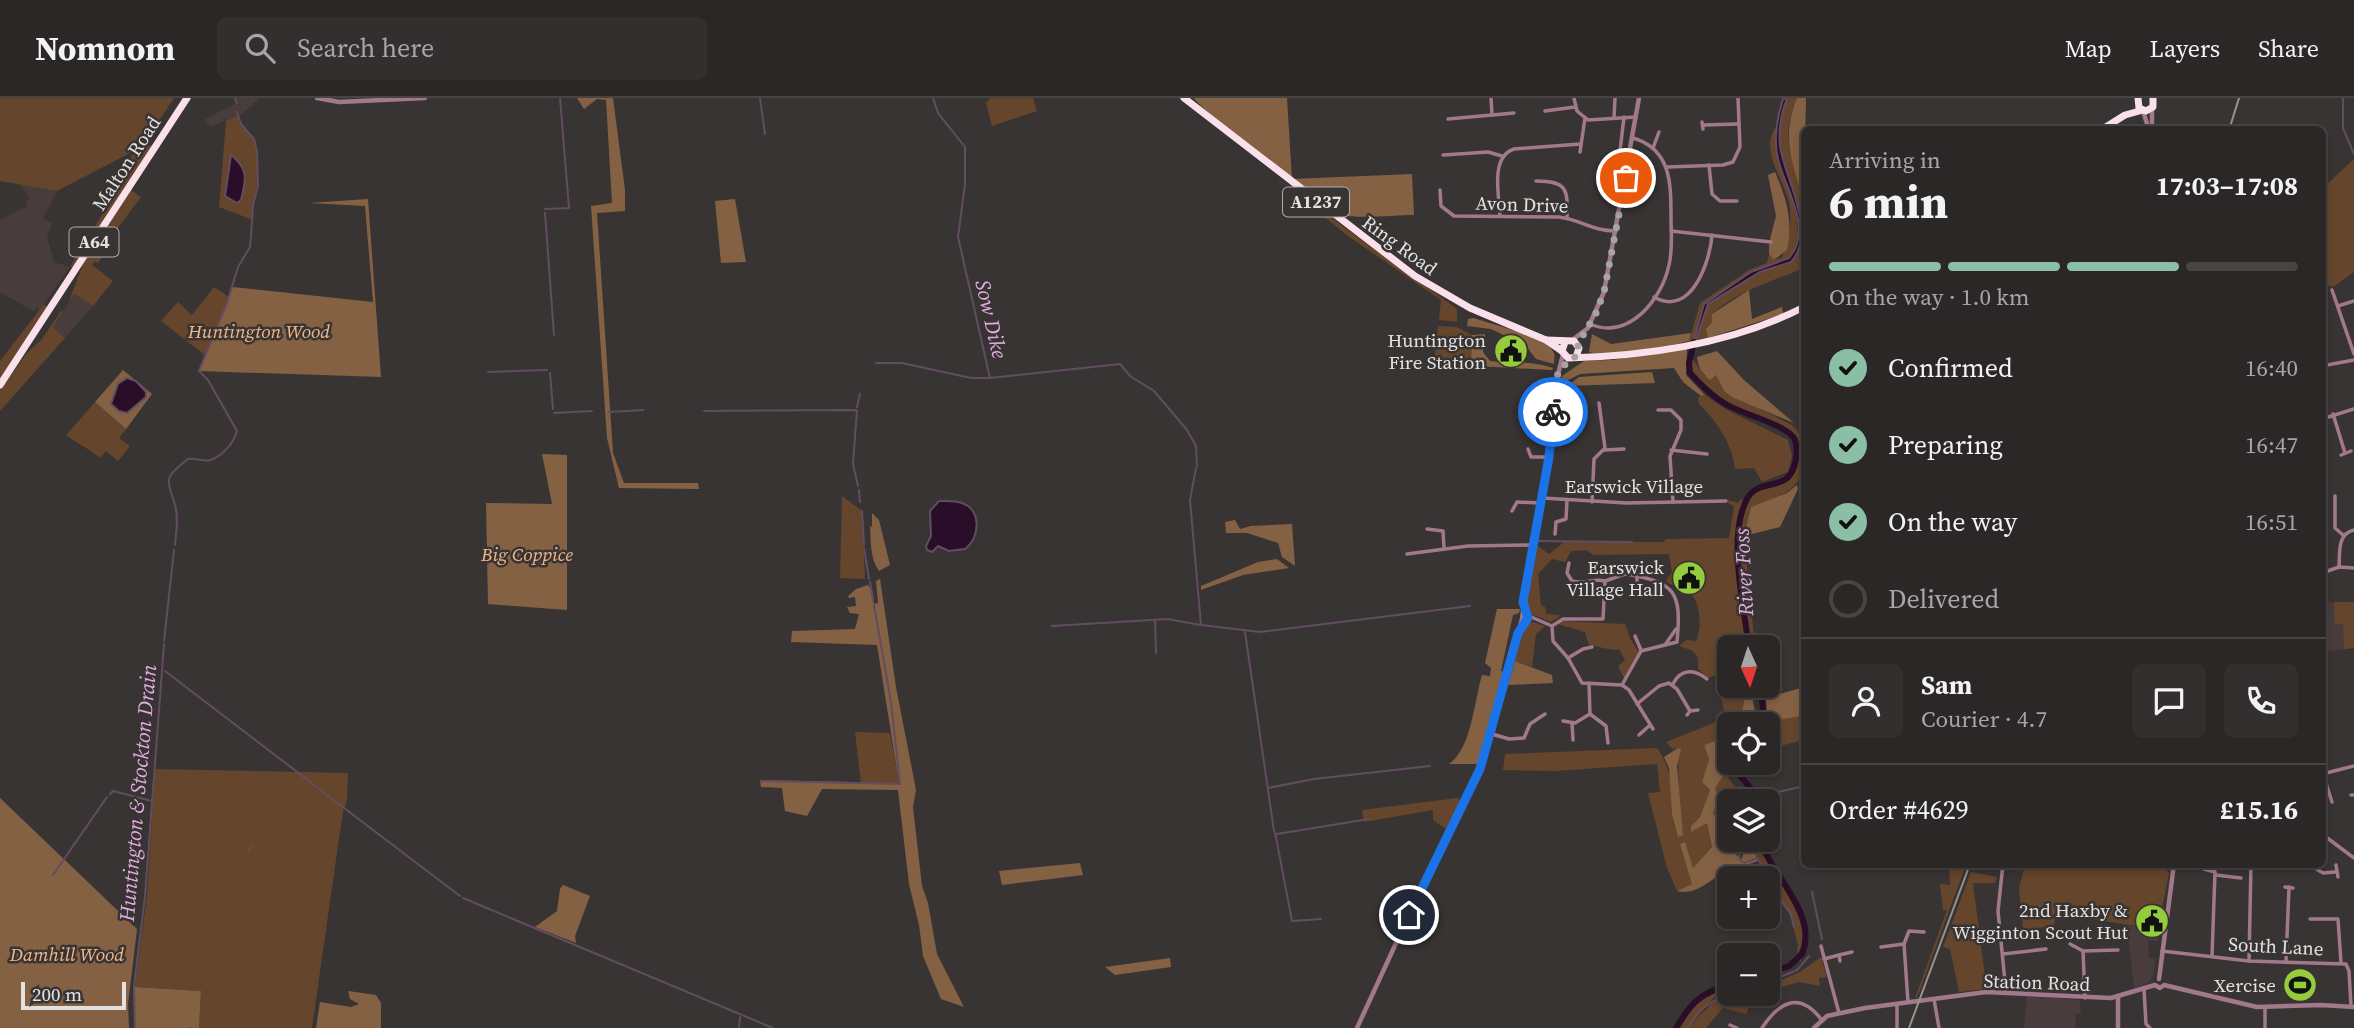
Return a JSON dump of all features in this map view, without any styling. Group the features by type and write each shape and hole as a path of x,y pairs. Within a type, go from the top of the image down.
{"highway":[{"name":"Malton Road","path":"0,385 187,98"},
{"name":"Ring Road","path":"1184,98 1415,276 1469,309 1546,340 1568,355"},
{"path":"2137,99 2138,107 2143,110"},
{"path":"2125,115 2137,99"},
{"path":"2107,126 2154,102"},
{"path":"1568,355 1610,358 1686,346 1770,324 1801,308"},
{"name":"Ring Road","path":"1546,340 1573,344 1592,357"},
{"path":"1568,355 1573,344"},
{"path":"1568,355 1573,344"}],"street":[{"path":"317,98 339,102 425,98"},
{"path":"1491,98 1492,115"},
{"path":"1574,98 1575,107 1586,118 1636,117"},
{"path":"1614,118 1615,98"},
{"path":"1573,344 1590,324 1604,292 1639,98"},
{"path":"1667,167 1727,165 1736,159 1739,153 1738,98"},
{"path":"2151,126 2154,102"},
{"path":"1545,111 1575,107"},
{"path":"2143,110 2149,126"},
{"path":"1448,119 1514,114"},
{"path":"1620,151 1624,117"},
{"path":"1580,152 1586,118"},
{"path":"1703,125 1738,124"},
{"path":"1653,148 1659,131"},
{"path":"1590,324 1604,327 1633,323 1654,297 1669,267 1671,183 1667,167 1653,148 1633,138"},
{"path":"1500,215 1499,167 1502,156 1514,149 1580,144"},
{"path":"1443,155 1488,152 1502,156"},
{"path":"1709,166 1712,194 1720,201 1737,201"},
{"path":"1539,182 1555,182 1565,189 1568,196 1567,218"},
{"name":"Avon Drive","path":"1441,192 1441,206 1451,215 1567,218 1594,230 1616,231"},
{"path":"1671,231 1771,242"},
{"path":"1654,297 1668,301 1683,296 1696,285 1707,264 1712,235"},
{"path":"2332,290 2354,354"},
{"path":"2338,306 2354,301"},
{"path":"1357,1028 1426,877 1471,789 1492,734 1518,633 1525,617 1523,602 1549,457 1554,391 1561,366 1568,355"},
{"path":"2326,365 2354,360"},
{"path":"1599,403 1604,450"},
{"path":"2326,417 2354,409"},
{"path":"1658,410 1671,410 1681,420 1681,430 1671,450 1669,469 1674,502"},
{"path":"2333,414 2343,454 2351,451"},
{"path":"1528,449 1531,457 1549,457"},
{"path":"1592,502 1594,459 1604,450 1624,449"},
{"path":"1671,450 1707,454"},
{"path":"2335,496 2335,528 2343,535"},
{"path":"1512,511 1517,502 1541,500"},
{"name":"Earswick Village","path":"1541,500 1726,501"},
{"path":"1555,534 1556,522 1566,519 1567,500"},
{"path":"1427,529 1443,531 1444,548"},
{"path":"2343,535 2354,530"},
{"path":"2339,567 2343,535"},
{"path":"1407,554 1444,548 1532,545"},
{"path":"1561,564 1569,564 1568,576 1575,583 1598,579 1605,581 1622,574 1639,576 1662,583 1675,597 1678,605 1677,642 1642,651 1622,685"},
{"path":"1637,591 1642,564"},
{"path":"2326,572 2339,567 2354,568"},
{"path":"1552,626 1563,619 1591,619 1604,610 1605,581"},
{"path":"1525,617 1538,619 1552,626"},
{"path":"1552,626 1553,641 1568,658 1579,682 1622,685 1651,727 1639,735"},
{"path":"1635,636 1642,651"},
{"path":"1568,658 1592,647"},
{"path":"1694,671 1696,665"},
{"path":"1673,684 1678,675 1694,671 1707,679"},
{"path":"1589,683 1590,714"},
{"path":"1637,704 1659,686 1673,684"},
{"path":"1673,684 1689,713 1698,710"},
{"path":"1492,734 1509,739 1524,738 1530,724 1545,713"},
{"path":"1563,721 1572,723 1590,714"},
{"path":"1590,714 1606,726 1608,743"},
{"path":"1572,723 1573,740"},
{"path":"2326,773 2354,766"},
{"path":"2326,783 2332,802"},
{"path":"2326,837 2354,858"},
{"path":"2315,868 2323,873 2337,874 2336,866"},
{"path":"2002,868 1998,900 2006,992"},
{"path":"2164,985 2159,979 2161,951 2173,868"},
{"path":"2249,961 2251,868"},
{"path":"2203,869 2214,870 2215,875 2212,956"},
{"path":"2215,875 2241,878"},
{"path":"2286,962 2289,887"},
{"path":"2310,919 2338,919 2344,964 2352,961"},
{"path":"1908,1002 1904,944 1907,932 1924,932"},
{"path":"1881,947 1904,944"},
{"path":"2070,944 2083,951 2119,950"},
{"path":"1821,946 1839,1013"},
{"path":"2003,954 2046,949"},
{"path":"2083,951 2085,998"},
{"name":"South Lane","path":"2161,951 2249,961 2344,964 2349,971 2352,1007"},
{"path":"1824,959 1839,958 1852,952"},
{"path":"2155,985 2155,981 2159,979"},
{"name":"Station Road","path":"1821,1019 1839,1013 1934,999 2006,992 2085,998 2118,997 2155,985 2240,1005 2352,1007"},
{"path":"2144,989 2146,1024 2150,1028"},
{"path":"2118,997 2118,1028"},
{"path":"1934,999 1939,1028"},
{"path":"1762,1028 1778,1009 1790,1003 1805,1004 1821,1019 1814,1028"},
{"path":"1896,1004 1897,1028"},
{"path":"2265,1007 2265,1028"},
{"path":"1730,1025 1737,1028"}],"shaded area":[{"path":"0,98 174,98 144,144 152,146 74,267 70,267 108,205 106,204 134,151 57,191 0,181"},
{"path":"234,98 260,98 242,114 210,127 204,120 236,103"},
{"path":"990,98 1033,98 1037,111 992,126 986,103"},
{"path":"1787,98 1797,98 1788,137 1801,192 1801,234 1797,203 1780,145 1781,121"},
{"path":"1787,98 1780,122 1779,140 1801,221 1798,250 1791,262 1760,272 1708,304 1694,340 1704,304 1751,272 1789,258 1796,247 1799,235 1796,209 1778,159 1776,143 1779,113 1783,99"},
{"path":"238,115 254,139 257,153 258,172 253,220 219,207 226,121"},
{"path":"1776,127 1778,159 1796,208 1798,238 1793,254 1788,259 1762,267 1704,304 1694,340 1689,341 1700,303 1749,270 1767,263 1769,254 1775,260 1782,257 1789,233 1790,207 1770,146"},
{"path":"231,155 241,165 245,175 241,200 237,203 225,196"},
{"path":"2354,159 2354,272 2333,287 2326,285 2326,185"},
{"path":"1275,177 1457,309 1457,322 1439,320 1441,300 1348,236"},
{"path":"20,184 57,191 43,218 52,223 47,237 54,262 70,267 40,310 37,308 33,311 0,292 0,220 27,206 25,201 30,199"},
{"path":"131,190 141,197 105,245 99,241"},
{"path":"1801,234 1801,269 1756,287 1722,306 1712,314 1712,322 1707,327 1708,338 1696,340 1708,304 1756,273 1790,262 1799,248"},
{"path":"94,246 107,249 98,263 95,261 92,265 113,281 93,306 74,294 69,301 84,262"},
{"path":"214,287 229,297 205,355 161,321 178,302 192,315"},
{"path":"74,294 93,306 65,338 53,327"},
{"path":"44,304 47,307 0,381 0,361"},
{"path":"61,311 53,327 65,338 0,411 0,390"},
{"path":"1438,326 1457,327 1472,335 1471,363 1476,366 1434,364"},
{"path":"1692,358 1705,376 1716,375 1724,391 1792,425 1801,438 1800,477 1789,491 1751,507 1744,536 1754,635 1749,635 1742,568 1742,523 1745,506 1756,492 1792,478 1798,463 1797,441 1788,431 1735,406 1692,372"},
{"path":"127,378 136,381 146,392 146,397 127,413 119,411 111,404 118,384"},
{"path":"1705,395 1727,410 1788,440 1792,456 1788,472 1762,482 1754,468 1735,469 1723,434 1699,404 1698,397"},
{"path":"95,402 126,429 119,438 130,446 118,461 106,451 100,458 66,435"},
{"path":"842,496 862,511 865,579 840,578"},
{"path":"1741,499 1744,501 1736,536 1736,574 1745,635 1717,635 1717,675 1708,678 1698,669 1698,658 1693,651 1679,646 1686,640 1696,641 1699,616 1694,597 1666,581 1672,572 1669,554 1594,555 1586,550 1571,551 1565,562 1552,559 1538,574 1541,605 1545,607 1546,614 1560,615 1559,617 1551,622 1528,613 1526,605 1536,545 1549,554 1564,542 1664,542 1666,539 1729,538 1734,506 1728,503 1728,500 1738,503"},
{"path":"939,501 959,502 973,512 976,531 965,549 949,551 938,546 932,552 927,550 931,536 930,511"},
{"path":"2334,602 2354,602 2354,648 2344,649 2343,624 2335,624"},
{"path":"2354,602 2354,648 2326,652 2326,603"},
{"path":"1562,621 1625,624 1639,652 1624,678 1618,666 1625,660 1619,649 1589,645 1585,632 1558,624"},
{"path":"1533,622 1545,626 1536,634 1532,667 1515,661 1521,633 1526,624"},
{"path":"1721,698 1745,698 1742,712 1725,712"},
{"path":"1801,714 1801,741 1780,746 1783,719"},
{"path":"1717,722 1717,740 1704,745 1709,759 1702,782 1710,790 1700,817 1691,826 1692,831 1707,822 1712,847 1693,868 1692,885 1677,891 1667,868 1648,793 1660,792 1657,764 1555,771 1503,770 1505,754 1657,748 1667,766 1683,835 1679,816 1678,748 1672,749 1666,742"},
{"path":"855,732 890,733 899,783 861,784"},
{"path":"155,769 348,773 347,800 343,811 312,1028 199,1028 201,991 135,987 147,895"},
{"path":"1726,775 1736,789 1717,789 1717,795 1715,788"},
{"path":"1457,798 1462,800 1446,829 1433,820 1433,810 1364,822 1362,810"},
{"path":"1717,801 1717,821 1713,814"},
{"path":"1755,852 1763,852 1771,866 1760,866"},
{"path":"1949,868 1965,868 1915,998 1947,910 1943,910 1940,884 1950,885"},
{"path":"2024,868 2165,868 2169,873 2161,914 2144,912 2142,927 2086,918 2055,917 2054,926 2023,930 2019,888"},
{"path":"1971,872 1997,877 1995,883 1973,883 1986,985 1984,989 1959,992 1950,949 1943,947"},
{"path":"1780,882 1802,929 1803,943 1797,954 1798,945 1790,915 1780,901"},
{"path":"2127,925 2159,930 2158,941 2148,941 2149,958 2156,959 2153,977 2145,985 2134,988"},
{"path":"1821,957 1827,977 1819,978 1820,986 1799,982 1780,988 1780,981 1800,972"},
{"path":"2002,984 1998,990 1988,989 1986,985"},
{"path":"1717,991 1717,995 1691,1025 1717,1000 1717,1006 1749,1006 1746,1014 1723,1008 1706,1028 1680,1028 1689,1013"},
{"path":"2027,996 2080,1000 2081,1013 2076,1013 2075,1028 2024,1028"}],"green space":[{"path":"577,98 613,98 625,190 625,211 597,213 613,453 624,483 698,483 699,489 619,488 607,438 591,206 612,203 606,100 597,99 584,109"},
{"path":"1194,98 1287,98 1292,179 1412,174 1414,215 1343,215 1314,197 1265,159"},
{"path":"1797,98 1806,98 1805,126 1801,126 1801,190 1790,149 1792,112"},
{"path":"1775,172 1786,201 1789,229 1787,250 1774,260 1769,254 1769,244 1772,242 1770,239 1776,216 1768,175"},
{"name":"Huntington Wood","path":"368,199 381,377 199,371 233,287 373,302 365,206 309,203"},
{"path":"735,199 746,262 721,263 715,201"},
{"path":"1749,290 1752,319 1782,307 1783,314 1708,338 1706,329 1712,322 1712,314"},
{"path":"1474,318 1541,342 1554,353 1554,364 1536,359 1526,346 1491,329 1467,326 1468,319"},
{"path":"1691,333 1689,341 1653,349 1612,354 1589,352 1592,334 1611,344"},
{"path":"1485,334 1483,352 1490,361 1500,362 1507,359 1547,366 1553,368 1552,370 1476,366 1471,363 1472,335"},
{"path":"1687,349 1686,375 1705,395 1701,396 1683,382 1674,368 1580,374 1559,385 1562,376 1584,361 1612,360"},
{"path":"1717,351 1744,380 1794,423 1734,398 1724,391 1716,375 1710,380 1699,367 1697,357"},
{"path":"123,370 152,394 126,429 95,402"},
{"path":"1652,372 1655,383 1567,386 1579,377"},
{"name":"Big Coppice","path":"542,454 567,455 567,610 488,604 486,503 552,504"},
{"path":"1797,485 1798,489 1780,527 1744,536 1751,507 1787,493"},
{"path":"872,513 879,520 890,565 879,571 872,550"},
{"path":"1235,520 1240,529 1292,524 1295,566 1282,557 1278,543 1247,533 1226,533 1225,522"},
{"path":"1277,559 1289,568 1243,575 1201,590 1201,586 1258,562"},
{"path":"880,579 896,687 916,790 913,807 922,886 928,903 937,954 964,1007 941,999 923,956 909,884 898,790 822,789 807,816 785,811 782,788 761,787 760,780 899,783 877,645 791,642 792,631 855,629 859,614 850,613 847,607 856,606 855,597 848,596 856,589 868,585 873,592 874,604 878,603 876,581"},
{"path":"1497,609 1520,609 1519,613 1513,615 1501,671 1504,672 1479,764 1449,764 1463,747 1482,675 1490,676 1491,668 1485,663"},
{"path":"1515,661 1552,675 1553,683 1508,685"},
{"path":"1801,688 1801,714 1797,717 1783,719 1780,728 1780,712 1767,712 1766,698 1780,698 1780,694"},
{"path":"1745,698 1752,698 1755,712 1742,712"},
{"path":"1717,740 1717,775 1724,775 1715,788 1717,801 1713,814 1717,818 1717,852 1735,852 1742,859 1743,852 1755,852 1758,861 1740,866 1717,866 1717,877 1705,885 1691,891 1677,891 1692,884 1680,844 1685,842 1693,868 1712,847 1707,823 1691,832 1691,826 1700,817 1710,790 1702,782 1709,759 1704,745"},
{"path":"1678,748 1681,749 1677,766 1683,835 1678,837 1672,814 1669,768 1664,757"},
{"name":"Damhill Wood","path":"0,798 137,929 128,1004 129,1028 0,1028"},
{"path":"1080,863 1083,875 1002,885 999,871"},
{"path":"563,885 590,896 575,936 576,943 535,927 557,911"},
{"path":"1170,958 1171,967 1115,975 1105,967"},
{"path":"135,987 201,991 199,1028 135,1028"},
{"path":"348,991 376,995 381,1003 381,1028 316,1028 320,1002 351,1007 359,1004 350,999"}],"waterway":[{"path":"545,209 569,208 560,98"},
{"path":"760,98 765,134"},
{"name":"Sow Dike","path":"933,98 938,113 965,147 965,184 958,237 990,378 1120,364 1130,376 1154,391 1187,430 1196,446 1197,466"},
{"path":"2343,98 2343,128 2354,154"},
{"name":"Huntington & Stockton Drain","path":"235,99 237,103"},
{"name":"Huntington & Stockton Drain","path":"175,545 177,514 169,484 171,475 188,459 211,460 220,455 231,444 237,431 208,380 199,371 227,303 238,267 250,247 253,205 258,185 257,152 254,139 241,124 237,112"},
{"path":"545,213 554,335"},
{"name":"River Foss","path":"1694,342 1689,363 1690,373 1698,382 1727,405 1789,433 1796,445 1796,459 1788,477 1753,492 1741,514 1738,532 1739,572 1747,635"},
{"path":"876,363 902,363 971,378 989,378"},
{"path":"488,372 547,370"},
{"path":"550,373 553,409"},
{"path":"857,407 860,394"},
{"path":"609,412 643,410"},
{"path":"704,411 857,410 853,464 858,486"},
{"path":"554,413 592,411"},
{"path":"1196,468 1190,500 1201,625 1260,632 1470,606"},
{"path":"859,490 860,502"},
{"path":"862,511 864,545"},
{"path":"1538,541 1632,542"},
{"path":"864,548 869,579"},
{"name":"Huntington & Stockton Drain","path":"164,641 174,550"},
{"path":"870,582 873,601"},
{"path":"761,781 900,784 891,702 874,605"},
{"path":"1052,626 1168,619 1200,625"},
{"path":"1155,620 1156,653"},
{"path":"1245,632 1274,831"},
{"name":"Huntington & Stockton Drain","path":"135,1028 134,987 145,896 164,644"},
{"path":"165,671 322,791"},
{"name":"River Foss","path":"1762,698 1763,712"},
{"path":"1268,788 1314,779 1430,766"},
{"name":"River Foss","path":"1740,775 1751,789"},
{"path":"1780,792 1801,787"},
{"path":"110,794 113,791 152,801"},
{"path":"323,792 460,896"},
{"path":"53,875 107,797"},
{"path":"1277,834 1369,819"},
{"path":"1275,832 1292,921 1321,919"},
{"path":"248,851 252,845"},
{"name":"River Foss","path":"1765,852 1799,909 1806,939 1802,954 1789,966 1780,969"},
{"path":"1739,855 1744,863 1758,858 1761,866"},
{"path":"1812,892 1822,939"},
{"path":"463,898 773,1028"},
{"path":"1780,898 1791,914 1794,927"},
{"name":"River Foss","path":"1799,956 1800,960"},
{"path":"1780,977 1797,970 1809,956"},
{"name":"River Foss","path":"1676,1028 1697,1000 1717,990"},
{"path":"1687,1028 1700,1010 1717,999"},
{"path":"739,1028 740,1017"}],"railway":[{"path":"2230,126 2239,98"},
{"path":"1909,1028 1969,868"}],"way so far":[{"path":"1553,412 1558,372 1567,360 1578,355 1582,334 1596,313 1604,292 1626,178"}],"place":[{"name":"Huntington Fire Station","path":"1511,351"},
{"name":"Earswick Village Hall","path":"1689,578"},
{"name":"2nd Haxby & Wigginton Scout Hut","path":"2152,921"},
{"name":"Xercise","path":"2300,985"}],"route":[{"path":"1409,915 1480,769 1492,734 1518,633 1528,619 1523,602 1549,457 1553,412"}]}
